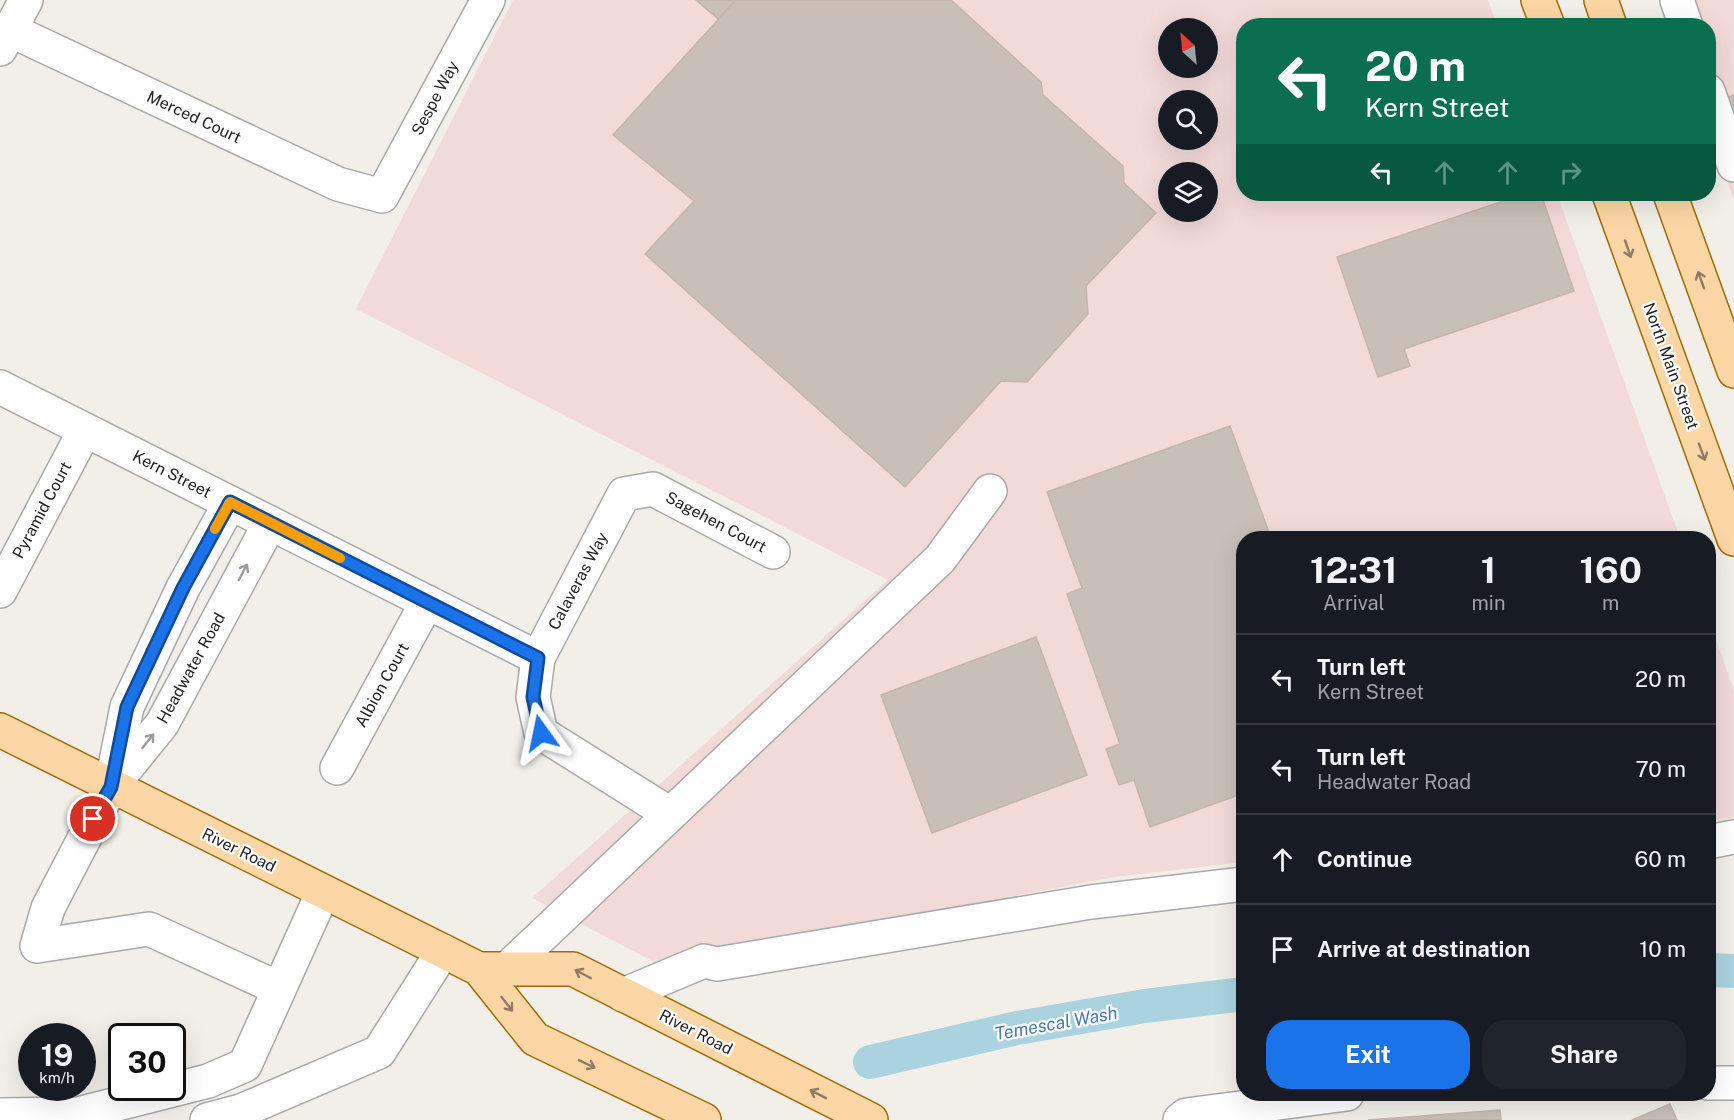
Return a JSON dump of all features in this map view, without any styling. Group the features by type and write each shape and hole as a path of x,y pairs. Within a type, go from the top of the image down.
{"main road":[{"path":"1538,0 1545,18"},
{"path":"1601,0 1607,18"},
{"name":"North Main Street","path":"1612,201 1734,539"},
{"path":"1673,201 1734,371"},
{"name":"River Road","path":"0,730 443,951 494,968 573,969 871,1120"},
{"name":"River Road","path":"494,968 535,1039 704,1120"}],"street":[{"path":"5,40 26,0"},
{"name":"Sespe Way","path":"382,196 488,0"},
{"path":"1677,0 1683,18"},
{"name":"Merced Court","path":"5,40 338,184 382,196"},
{"path":"1716,114 1734,165"},
{"name":"Kern Street","path":"0,387 538,658"},
{"name":"Pyramid Court","path":"0,591 85,430"},
{"name":"Sagehen Court","path":"624,494 654,489 773,552"},
{"path":"494,968 670,814 940,559 990,491"},
{"name":"Calaveras Way","path":"624,494 538,658 533,697 541,733 670,814"},
{"path":"230,502 183,588 127,707 111,787 48,908 37,946 149,929 278,988"},
{"name":"Headwater Road","path":"111,787 162,724 270,523"},
{"name":"Albion Court","path":"337,768 428,602"},
{"path":"1716,840 1734,837"},
{"path":"629,998 704,961 717,964 1091,902 1236,885"},
{"path":"0,1115 78,1114 208,1081 245,1065 323,892"},
{"path":"207,1120 242,1111 379,1052 443,951"},
{"path":"1716,1083 1734,1083"},
{"path":"1180,1120 1186,1115 1283,1101"}],"shaded area":[{"path":"513,0 1488,0 1494,18 1236,18 1236,201 1560,201 1677,531 1236,531 1236,863 1115,877 656,963 532,898 888,580 356,309"},
{"path":"1662,0 1734,0 1734,200 1716,149 1716,18 1668,18"},
{"path":"1716,639 1734,691 1734,818 1716,819"}],"building":[{"path":"696,0 736,0 718,19"},
{"path":"736,0 951,0 1041,82 1043,95 1123,166 1124,183 1156,213 1086,286 1088,314 1027,382 1001,381 905,487 645,254 694,201 613,135"},
{"path":"1734,95 1734,120 1726,98"},
{"path":"1503,201 1543,201 1574,291 1404,349 1410,366 1378,377 1337,257"},
{"path":"1230,426 1268,531 1236,531 1236,796 1150,827 1134,780 1119,785 1106,749 1120,744 1067,594 1082,588 1047,492"},
{"path":"1036,637 1087,775 932,833 881,695"},
{"path":"1670,1104 1677,1120 1632,1120"},
{"path":"1500,1110 1501,1120 1368,1120"}],"waterway":[{"name":"Temescal Wash","path":"1716,970 1734,971"},
{"name":"Temescal Wash","path":"870,1062 1017,1028 1145,1006 1236,995"}],"slow traffic":[{"path":"215,529 230,502 340,558"}],"route":[{"path":"93,819 111,787 127,707 183,588 230,502 538,658 533,697 541,733"}]}
